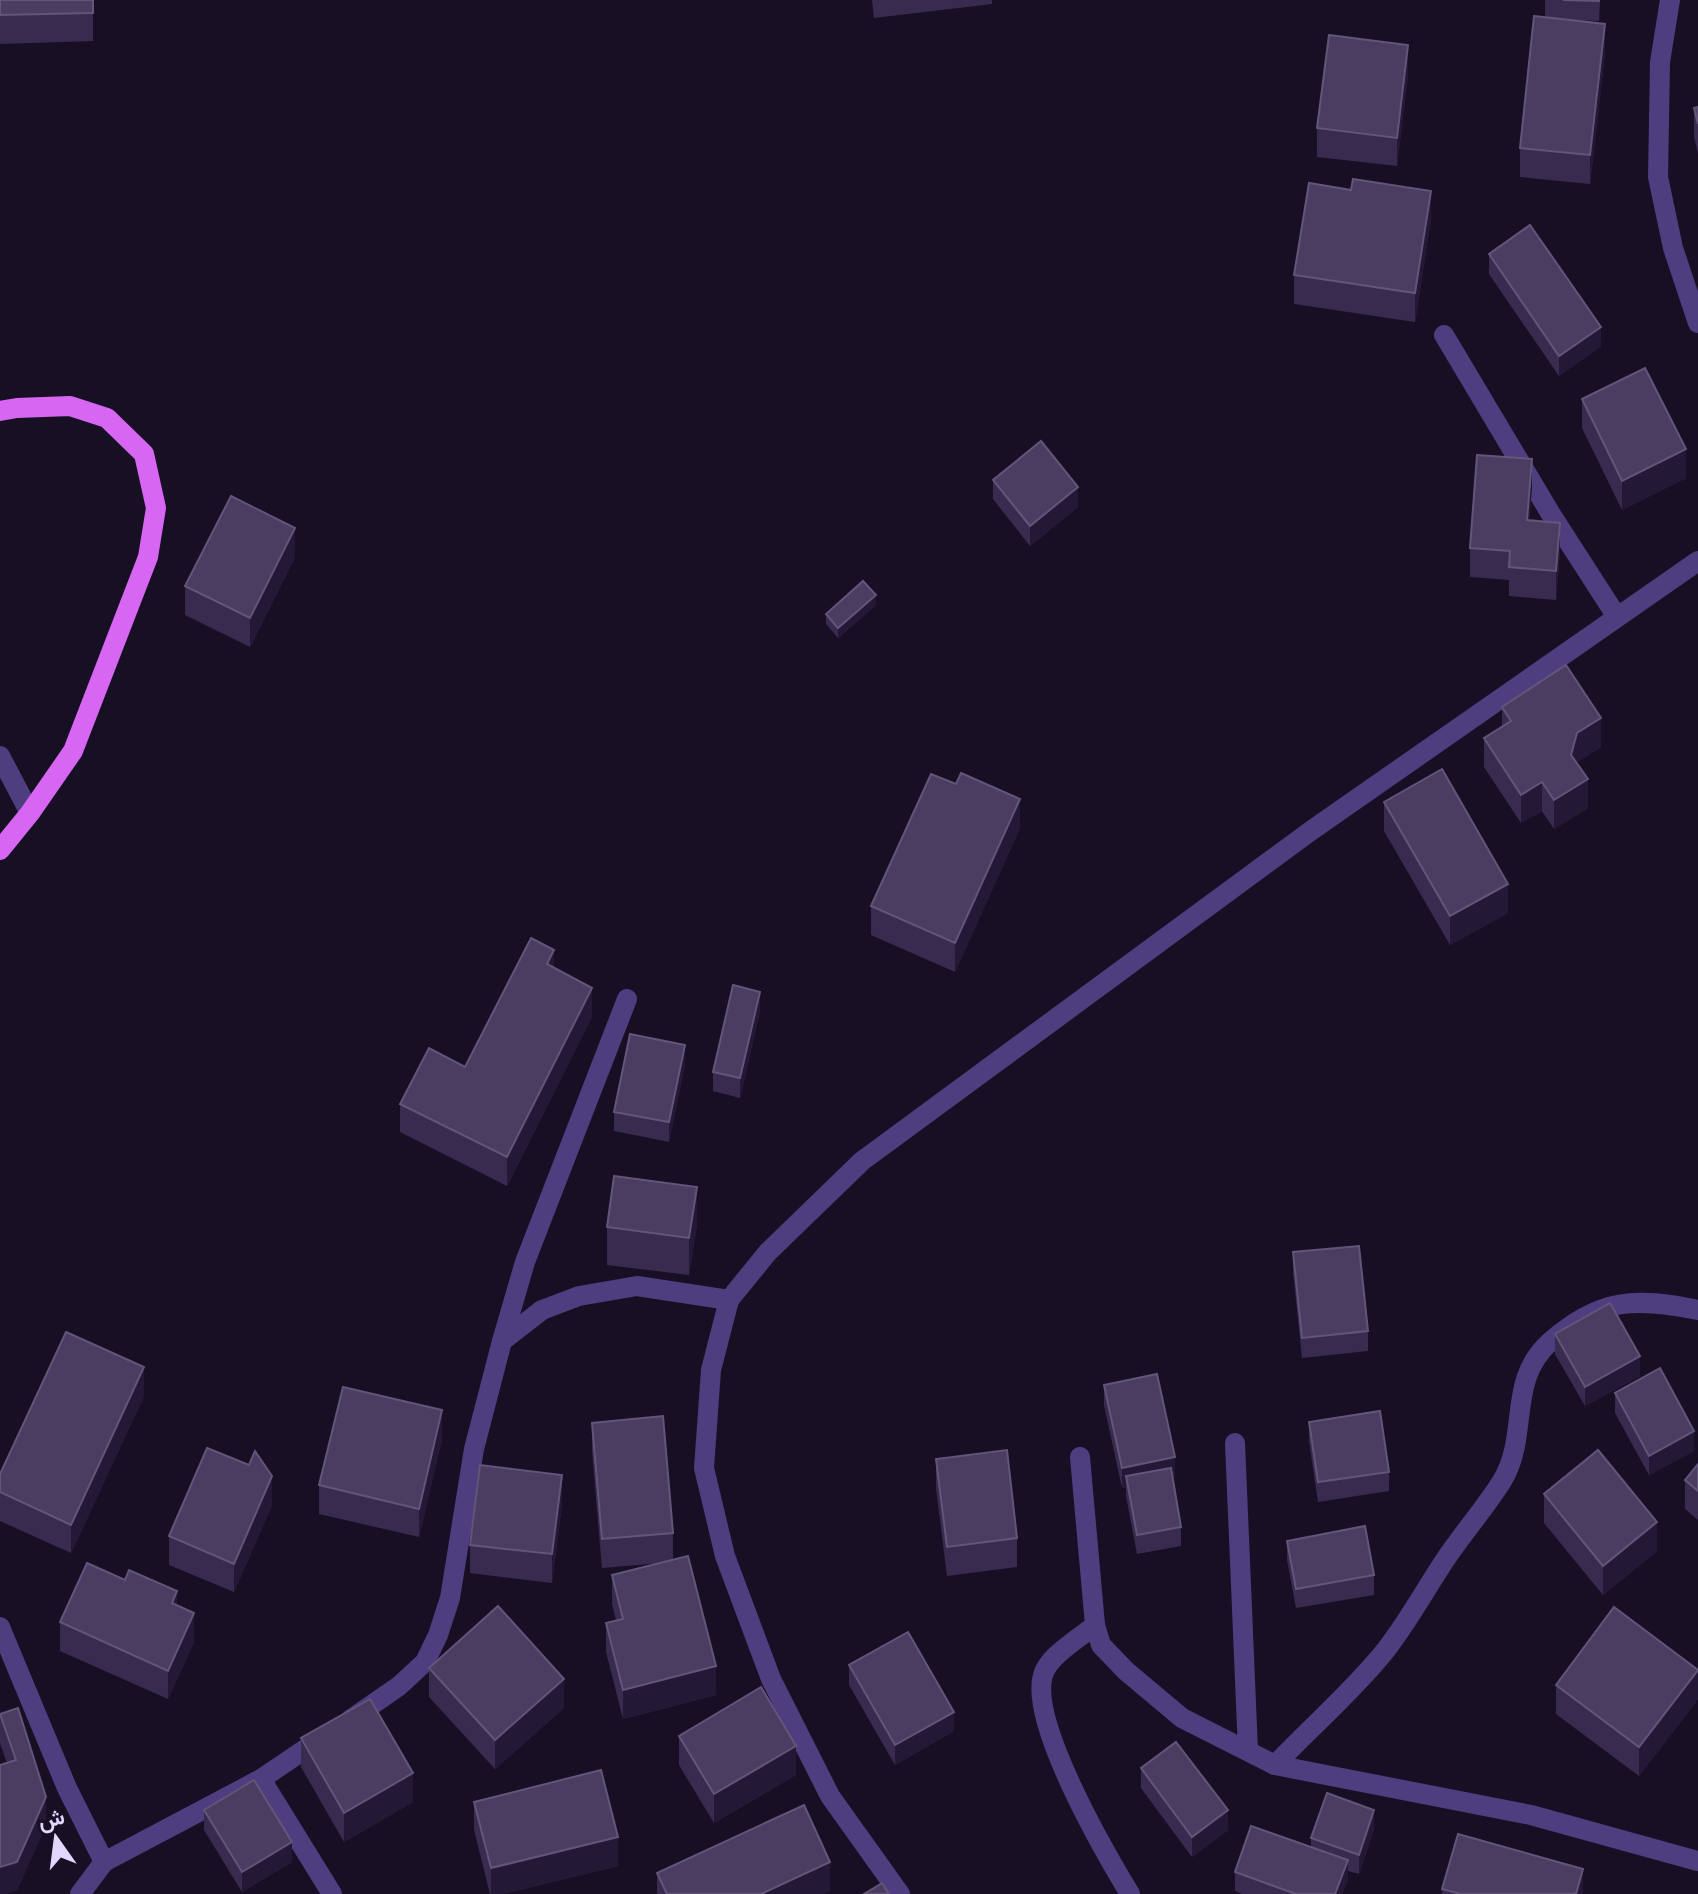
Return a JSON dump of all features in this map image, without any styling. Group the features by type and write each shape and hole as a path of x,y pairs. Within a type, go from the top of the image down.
{"main road":[{"path":"0,411 70,406 107,418 144,454 156,508 148,557 73,751 0,850"}],"street":[{"path":"1670,0 1660,62 1658,177 1673,248 1698,323"},
{"path":"1444,335 1552,516 1617,617"},
{"path":"900,1894 830,1796 771,1679 725,1556 704,1468 711,1370 729,1300 768,1252 862,1161 1312,830 1698,561"},
{"path":"0,756 30,813"},
{"path":"80,1894 104,1862 261,1779 363,1712 425,1662 450,1598 474,1449 525,1262 627,999"},
{"path":"502,1341 542,1310 579,1296 637,1286 729,1300"},
{"path":"1275,1765 1384,1652 1504,1479 1517,1438 1528,1368 1549,1342 1590,1312 1623,1303 1666,1303 1698,1310"},
{"path":"1235,1443 1248,1751"},
{"path":"1080,1457 1095,1625 1101,1645 1182,1718 1275,1765 1531,1815 1698,1861"},
{"path":"1095,1625 1056,1655 1043,1673 1040,1698 1050,1736 1072,1786 1130,1894"},
{"path":"0,1627 67,1788 104,1862"},
{"path":"261,1779 332,1894"}],"building":[{"path":"0,0 93,0 93,13 0,15"},
{"path":"1534,16 1605,24 1590,155 1520,148"},
{"path":"1329,35 1408,45 1397,138 1317,128"},
{"path":"1353,179 1431,191 1415,293 1294,275 1309,183 1351,190"},
{"path":"1530,225 1601,327 1559,356 1489,254"},
{"path":"1645,368 1686,449 1622,481 1582,399"},
{"path":"1041,441 1078,487 1030,526 993,480"},
{"path":"1477,455 1532,459 1527,520 1560,523 1556,571 1509,567 1510,551 1470,548"},
{"path":"231,496 295,528 250,618 185,586"},
{"path":"863,581 876,595 838,628 826,614"},
{"path":"1566,665 1601,718 1577,733 1571,755 1588,779 1554,800 1542,782 1521,795 1484,738 1511,721 1502,707"},
{"path":"1442,769 1508,884 1450,916 1384,802"},
{"path":"961,773 1020,799 955,943 871,906 931,774 956,784"},
{"path":"531,938 554,950 547,964 592,988 507,1157 400,1104 429,1048 465,1067"},
{"path":"733,985 760,992 740,1078 713,1072"},
{"path":"630,1034 685,1045 669,1122 614,1112"},
{"path":"614,1176 697,1187 689,1238 607,1227"},
{"path":"1359,1246 1368,1331 1302,1338 1293,1252"},
{"path":"1610,1303 1640,1356 1585,1387 1555,1334"},
{"path":"66,1332 144,1367 71,1525 0,1492 0,1474"},
{"path":"1660,1368 1694,1431 1649,1456 1615,1393"},
{"path":"1157,1374 1175,1457 1122,1468 1104,1385"},
{"path":"343,1387 442,1410 419,1509 319,1485"},
{"path":"1380,1411 1389,1472 1318,1482 1309,1422"},
{"path":"663,1416 673,1533 602,1539 592,1423"},
{"path":"207,1448 249,1465 255,1451 272,1476 234,1564 169,1536"},
{"path":"1007,1450 1017,1538 947,1547 936,1459"},
{"path":"1598,1450 1657,1522 1603,1566 1544,1494"},
{"path":"1698,1464 1698,1491 1685,1480"},
{"path":"480,1465 562,1475 552,1554 470,1545"},
{"path":"1171,1468 1181,1527 1137,1535 1126,1476"},
{"path":"1365,1526 1374,1575 1296,1589 1287,1541"},
{"path":"688,1556 716,1666 623,1690 606,1623 623,1619 612,1575"},
{"path":"87,1563 125,1580 129,1570 177,1591 172,1603 194,1613 168,1671 60,1622"},
{"path":"498,1606 564,1679 495,1740 429,1668"},
{"path":"1614,1607 1698,1670 1639,1747 1556,1685"},
{"path":"908,1632 954,1712 895,1745 849,1665"},
{"path":"761,1687 796,1746 714,1794 679,1736"},
{"path":"370,1699 413,1773 344,1813 301,1738"},
{"path":"18,1708 46,1797 17,1862 0,1867 0,1765 16,1760 0,1714"},
{"path":"1176,1742 1228,1810 1192,1837 1141,1768"},
{"path":"601,1770 618,1837 491,1868 474,1802"},
{"path":"254,1780 292,1842 242,1872 204,1810"},
{"path":"1327,1793 1374,1810 1359,1855 1311,1838"},
{"path":"804,1805 830,1862 761,1894 667,1894 657,1873"},
{"path":"1251,1826 1348,1860 1335,1894 1296,1894 1235,1872"},
{"path":"1458,1834 1583,1869 1576,1894 1461,1894 1442,1889"},
{"path":"882,1883 889,1894 864,1894"}]}
